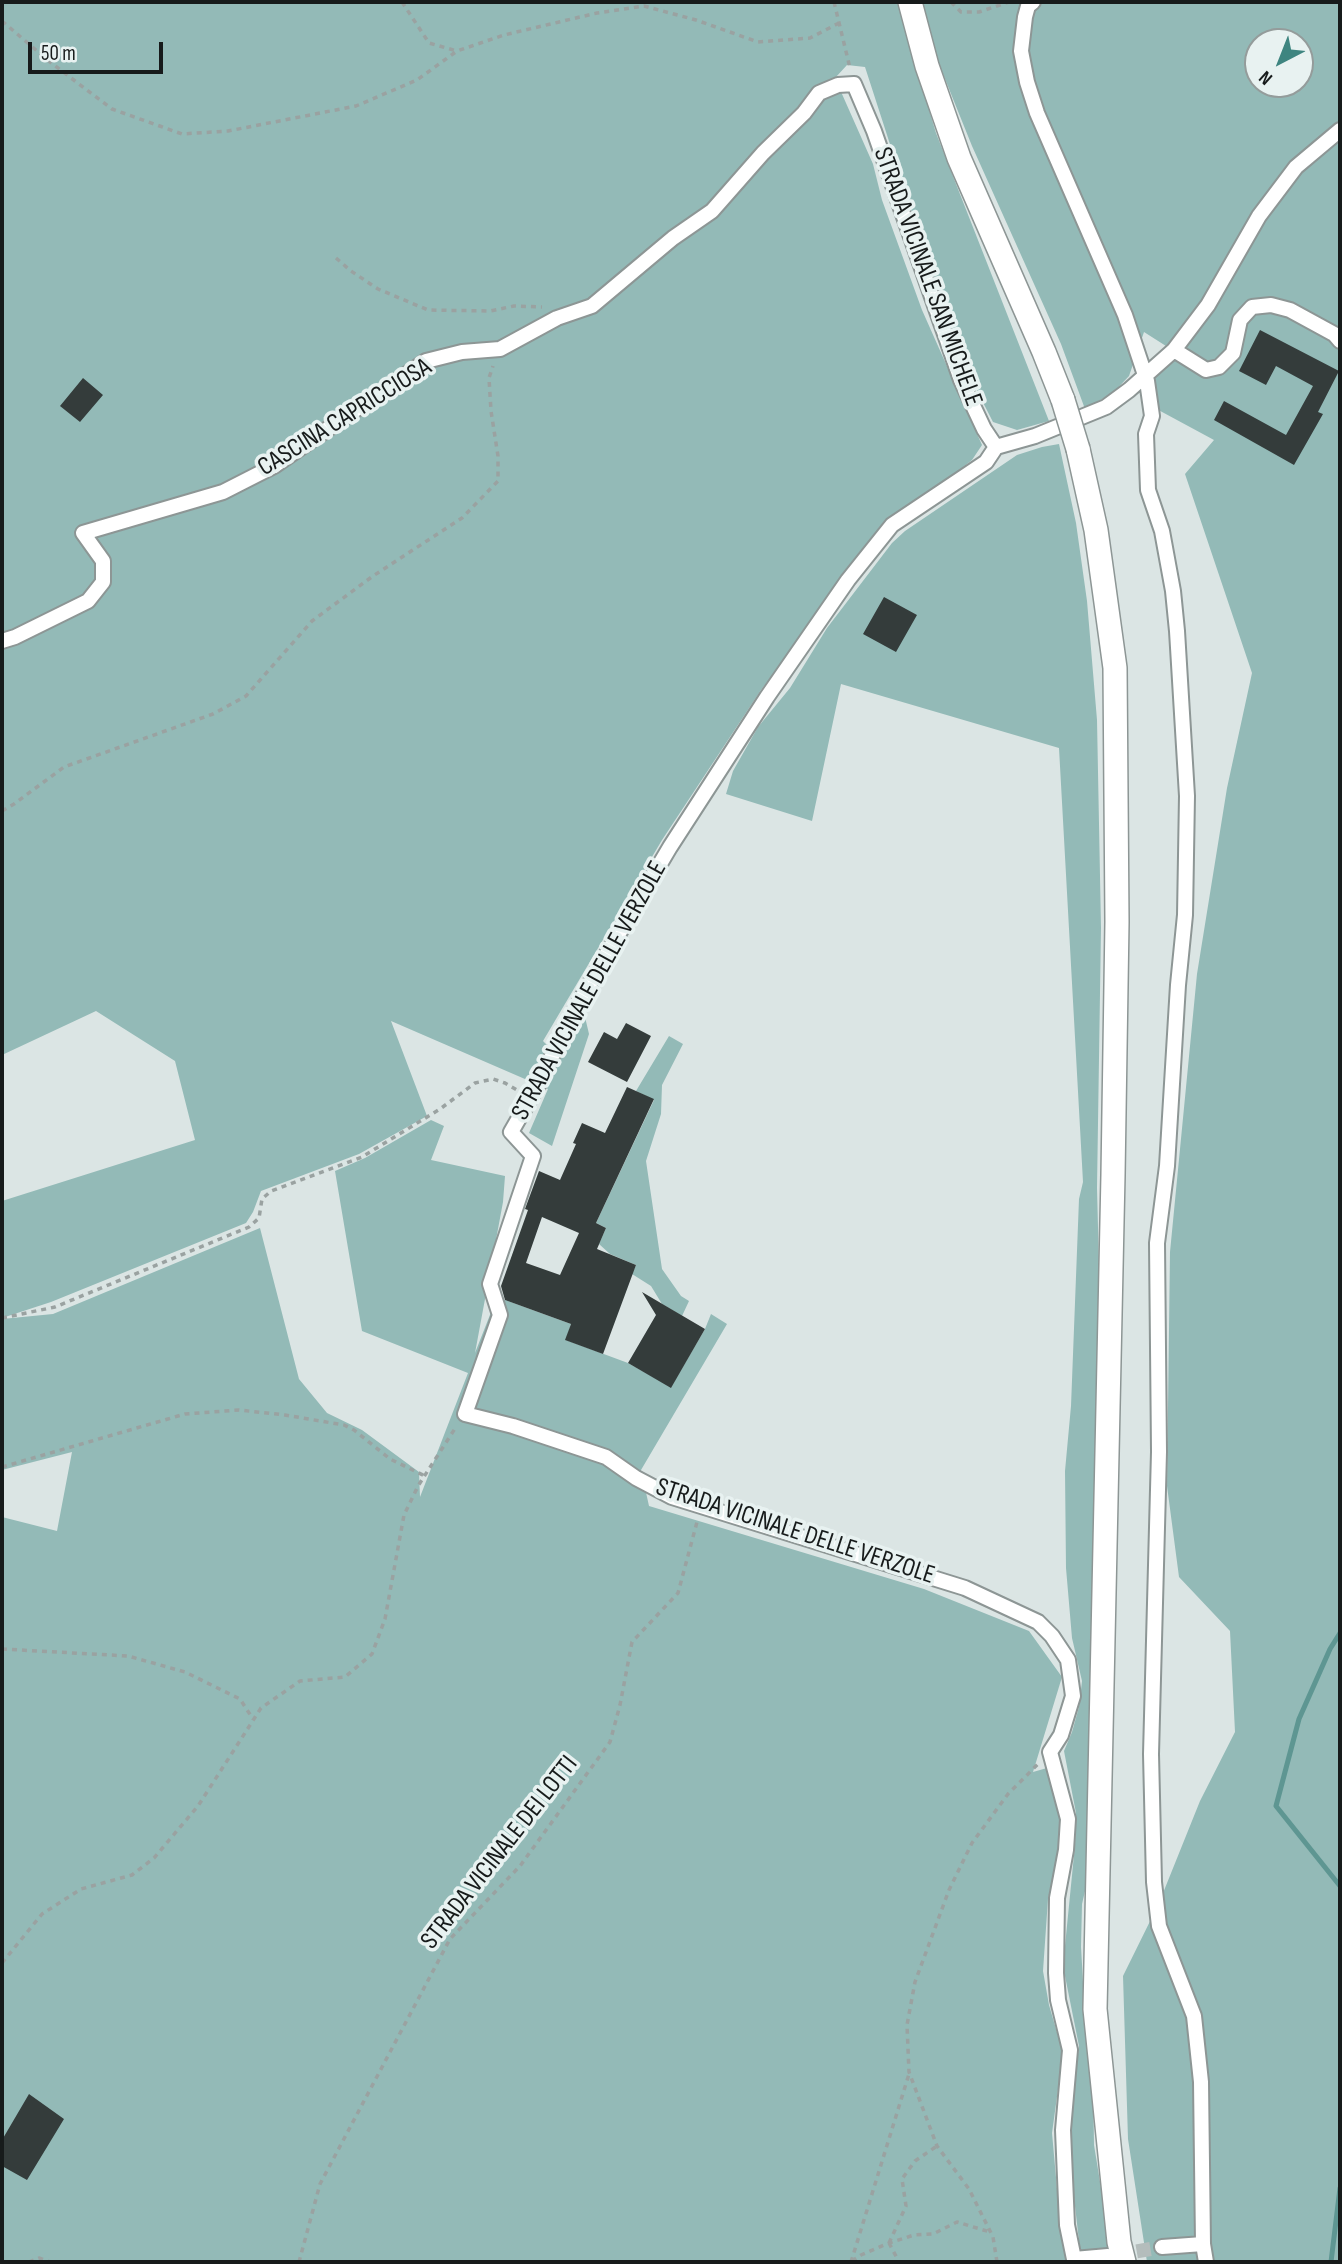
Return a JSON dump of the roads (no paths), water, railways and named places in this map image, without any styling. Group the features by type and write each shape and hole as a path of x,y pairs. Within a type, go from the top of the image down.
{"main road":[{"path":"910,2 927,66 959,158 1063,400 1079,449 1096,530 1115,668 1117,922 1095,2009 1119,2242 1116,2259"}],"street":[{"path":"1033,2 1028,6 1025,17 1021,51 1027,82 1037,113 1125,315 1145,376 1152,415 1146,434 1148,490 1162,531 1173,591 1187,796 1185,915 1167,1166 1157,1243 1158,1452 1151,1754 1154,1882 1159,1926 1194,2016 1201,2082 1203,2244 1206,2262"},
{"name":"CASCINA CAPRICCIOSA","path":"2,641 88,601 103,582 103,562 83,533 223,492 274,466 426,362 462,352 500,349 564,316 592,306 673,238 712,211 763,153 804,113 819,93 838,85 854,84"},
{"name":"STRADA VICINALE SAN MICHELE","path":"854,84 874,131 961,380 984,429 996,447"},
{"path":"996,447 1035,436 1106,408 1174,350 1208,305 1259,216 1274,196 1296,167 1340,130"},
{"path":"1174,350 1206,370 1219,367 1233,353 1240,320 1252,307 1271,304 1290,310 1334,334 1340,341"},
{"name":"STRADA VICINALE DELLE VERZOLE","path":"996,447 986,462 892,525 848,580 767,697 670,847 565,1028 541,1080 511,1132 533,1156 490,1284 500,1315 465,1414 513,1426 606,1457 636,1478 672,1497 965,1588 1038,1622 1052,1636 1068,1660 1073,1696 1061,1735 1050,1752 1069,1819 1057,1898 1056,1973 1058,2000 1070,2050 1063,2130 1063,2168 1067,2225 1074,2260"},
{"path":"1162,2248 1203,2244"},
{"path":"1074,2260 1116,2259"}],"waterway":[{"path":"1340,1633 1330,1649 1299,1719 1276,1806 1340,1886"},
{"path":"1331,2262 1340,2188"}],"tunnel":[{"path":"1116,2255 1162,2247"}]}
